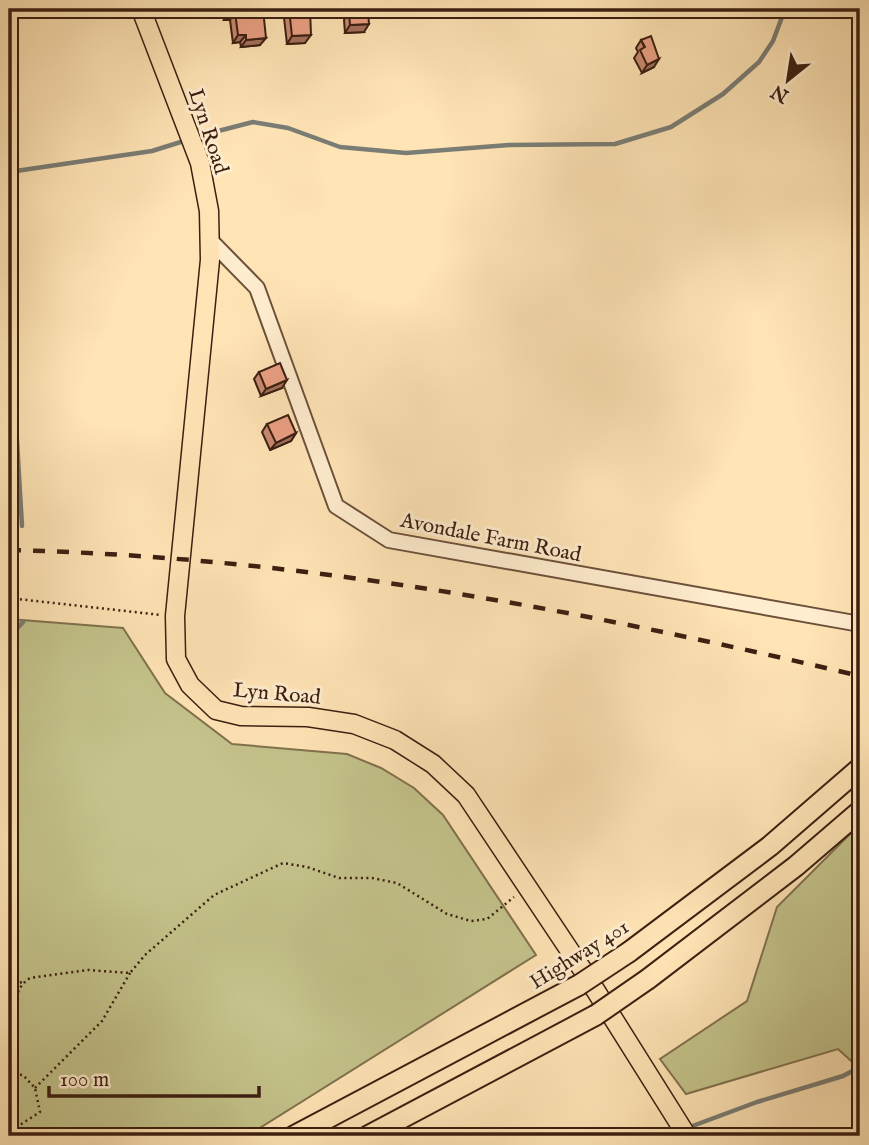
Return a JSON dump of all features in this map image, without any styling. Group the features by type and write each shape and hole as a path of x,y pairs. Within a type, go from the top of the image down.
{"highway":[{"name":"Highway 401","path":"294,1136 579,985 629,952 770,846 860,768"},
{"path":"368,1136 596,1015 648,979 796,866 860,811"}],"main road":[{"name":"Lyn Road","path":"141,9 200,163 209,211 210,260 175,616 176,659 190,685 216,710 241,716 308,717 354,724 395,740 433,764 466,795 687,1136"}],"street":[{"name":"Avondale Farm Road","path":"209,239 257,288 336,506 389,540 860,624"}],"path":[{"path":"9,598 175,616"},
{"path":"35,1088 102,1021 130,973 145,955 214,895 283,863 307,867 339,878 372,878 397,883 447,914 471,922 487,919 528,887"},
{"path":"9,984 30,978 88,970 130,973"},
{"path":"9,1046 14,1038 15,996 23,982"},
{"path":"9,1074 23,1075 35,1088 40,1112 9,1132"}],"shaded area":[{"path":"9,619 123,628 165,693 232,744 347,754 381,768 414,788 443,815 536,955 247,1136 9,1136"},
{"path":"860,824 860,1069 838,1049 686,1094 660,1059 747,1001 777,907"}],"building":[{"path":"229,9 263,9 266,38 246,40 246,35 238,35 235,12 230,13"},
{"path":"289,9 310,9 311,35 292,36"},
{"path":"368,11 369,24 350,25 349,12"},
{"path":"651,36 659,59 647,65 640,50 645,47 641,40"},
{"path":"280,363 287,380 266,389 259,372"},
{"path":"288,415 296,433 276,443 267,424"}],"waterway":[{"path":"195,137 253,122 288,128 340,147 406,153 509,145 615,144 671,127 723,94 759,62 773,41 785,9"},
{"path":"9,172 152,151 187,140"},
{"path":"9,305 11,396 16,425 22,526"},
{"path":"9,637 23,622"},
{"path":"687,1128 757,1102 843,1076 860,1067"},
{"path":"652,1136 679,1130"}],"railway":[{"path":"9,550 226,563 438,590 648,629 860,676"}]}
